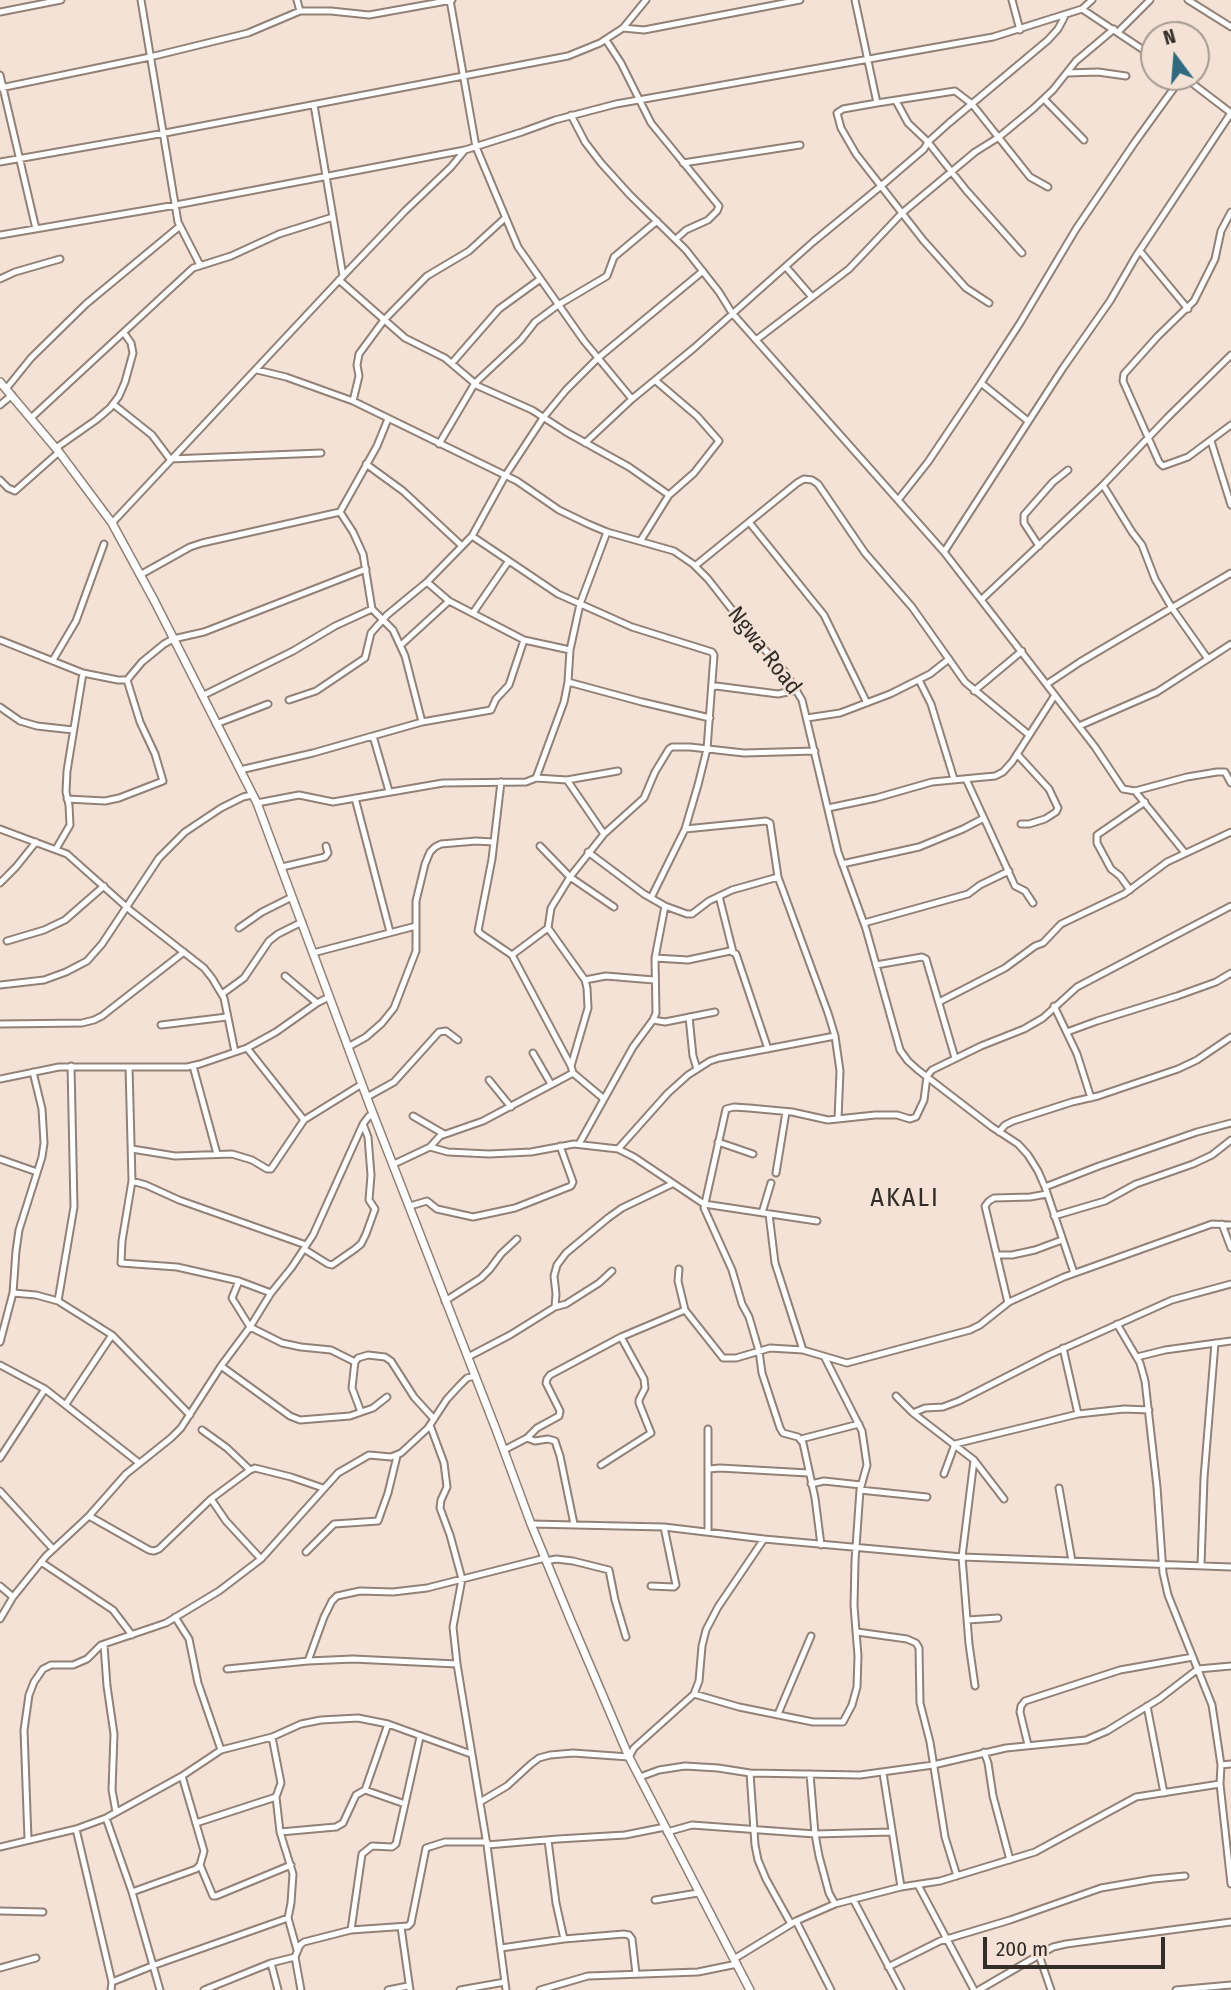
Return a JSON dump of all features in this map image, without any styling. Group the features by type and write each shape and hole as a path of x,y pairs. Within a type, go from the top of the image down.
{"street":[{"path":"0,12 61,0"},
{"path":"141,0 180,226 200,265"},
{"path":"297,0 300,11"},
{"path":"1,87 150,57 248,33 300,11 369,15 451,0 476,147 521,254 598,359 632,399"},
{"path":"0,162 568,56 606,40 623,28 646,0"},
{"path":"623,28 644,30 800,0"},
{"path":"855,0 877,103"},
{"path":"1012,0 1020,30"},
{"path":"0,235 176,205 476,147 571,116 639,100 950,46 1020,30 1082,9 1091,0"},
{"path":"756,340 857,262 865,250 902,213 1044,99 1085,52 1116,30 1150,0"},
{"path":"1188,0 1231,27"},
{"path":"1082,9 1140,47"},
{"path":"585,443 632,399 1048,40 1066,14"},
{"path":"606,40 621,63 651,123 719,205 713,216 686,230 676,239"},
{"path":"1068,73 1098,72 1126,76"},
{"path":"0,75 36,229"},
{"path":"989,303 960,282 902,213 856,154 841,128 837,115 839,111 955,91 972,104 1030,177 1048,187"},
{"path":"898,500 928,462 1042,288 1076,229 1173,91"},
{"path":"944,552 1231,113 1202,91"},
{"path":"1044,99 1084,140"},
{"path":"896,101 908,123 928,142 1022,253"},
{"path":"314,105 341,278 384,320 411,341 452,363 483,389 531,410 629,467 669,495"},
{"path":"571,116 585,142 601,163 676,239 719,292 732,313 944,552 1102,756 1123,789 1135,791 1187,777 1228,770 1231,783"},
{"path":"683,163 800,145"},
{"path":"112,523 341,278 451,167 465,149"},
{"path":"1231,212 1221,230 1212,265 1199,294 1123,377 1148,438 1163,466 1188,457 1231,425"},
{"path":"31,418 186,274 200,265 231,256 279,234 333,217"},
{"path":"353,401 359,376 359,354 384,320 427,276 469,251 505,218"},
{"path":"439,444 475,383 521,340 535,322 607,276 614,257 657,221"},
{"path":"0,405 32,358 86,303 180,226"},
{"path":"1140,251 1188,309"},
{"path":"0,279 60,259"},
{"path":"786,267 812,297"},
{"path":"289,700 316,691 358,664 367,654 371,633 472,536 505,476 543,418 571,384 703,271"},
{"path":"452,363 499,309 539,280"},
{"path":"0,480 15,491 58,450 113,404 125,382 134,353 124,333"},
{"path":"982,599 1103,485 1231,355"},
{"name":"Ngwa Road","path":"257,370 286,377 353,401 517,481 559,510 607,532 674,551 708,579 777,663 802,700 842,864 864,923 900,1050 908,1061 1018,1144 1028,1155 1045,1187 1074,1273"},
{"path":"641,540 669,495 694,473 719,441 697,416 656,381"},
{"path":"0,382 58,450 112,523 257,803 545,1559 629,1757 750,1990"},
{"path":"981,383 1028,421"},
{"path":"113,404 152,435 170,460"},
{"path":"139,575 202,543 340,512 388,419"},
{"path":"1211,441 1231,505"},
{"path":"170,460 321,453"},
{"path":"366,464 403,491 462,546"},
{"path":"1039,546 1024,523 1024,515 1053,482 1068,470"},
{"path":"695,566 802,480 815,481 864,552 902,593 929,628 960,677 1028,734"},
{"path":"1103,485 1142,544 1155,579 1172,608 1208,659"},
{"path":"340,512 359,544 372,609 393,630 401,645 422,722"},
{"path":"748,522 824,615 867,703"},
{"path":"536,778 564,702 570,650 580,604 607,532"},
{"path":"472,536 558,594 632,627 712,652 715,659 707,749 685,829 651,898"},
{"path":"53,660 76,621 104,544"},
{"path":"473,613 508,562"},
{"path":"127,680 142,662 173,639 204,632 366,569"},
{"path":"1047,684 1231,573"},
{"path":"427,582 449,601 524,639 570,650"},
{"path":"401,645 449,601"},
{"path":"202,696 372,609"},
{"path":"0,639 83,673 127,680"},
{"path":"240,770 313,753 422,722 491,710 496,699 509,685 524,639"},
{"path":"1079,726 1157,692 1231,644"},
{"path":"974,691 1022,651"},
{"path":"807,718 840,713 867,703 919,680 949,659"},
{"path":"56,849 69,825 67,771 83,673"},
{"path":"67,799 105,801 120,798 163,780 127,680"},
{"path":"919,680 931,704 954,779"},
{"path":"568,682 710,718"},
{"path":"713,687 778,694 797,690"},
{"path":"828,808 932,782 995,776 1007,768 1055,695"},
{"path":"216,723 268,704"},
{"path":"0,707 20,721 73,730"},
{"path":"373,736 388,791"},
{"path":"571,1066 588,1008 585,981 548,928 551,908 588,852 644,798 655,772 669,749 675,746 744,753 815,751"},
{"path":"1017,754 1049,789 1058,808 1045,819 1021,824"},
{"path":"257,803 299,795 333,802 443,783 526,782 536,778 567,780 618,772"},
{"path":"966,779 1015,886 1025,891 1033,903"},
{"path":"567,780 604,834"},
{"path":"501,782 478,931 512,955 573,1073 604,1099"},
{"path":"1135,791 1185,853"},
{"path":"0,985 44,980 87,961 102,944 159,858 185,832 221,808 252,795"},
{"path":"355,798 390,932"},
{"path":"1130,890 1111,869 1096,839 1100,831 1145,803"},
{"path":"842,864 919,847 984,818"},
{"path":"685,829 766,821 770,823 778,877 835,1036 840,1071 838,1119"},
{"path":"0,829 67,854 126,906 204,968 222,995 235,1052"},
{"path":"939,1002 1005,968 1043,943 1061,924 1130,890 1161,866 1185,853 1231,832"},
{"path":"0,883 36,842"},
{"path":"348,1047 366,1037 394,1008 416,951 416,901 430,852 441,844 493,842"},
{"path":"282,867 326,857 326,846"},
{"path":"540,846 570,877 614,907"},
{"path":"588,852 651,898 687,914 692,914 709,901 732,890 778,877"},
{"path":"864,923 968,894 983,883 1009,871"},
{"path":"7,941 44,930 65,920 104,886"},
{"path":"719,896 733,952 736,954 768,1049"},
{"path":"239,928 262,912 292,897"},
{"path":"579,1144 633,1047 653,1020 657,1006 655,958 665,906"},
{"path":"859,1424 801,1439 783,1433 780,1429 762,1373 759,1350 749,1317 704,1204 726,1109 734,1107 786,1112 820,1119 883,1115 916,1118 924,1100 927,1076 937,1067 981,1046 1017,1033 1043,1018 1077,987 1231,906"},
{"path":"222,995 244,978 269,941 302,922"},
{"path":"313,953 416,926"},
{"path":"512,955 548,928"},
{"path":"0,1024 82,1023 94,1020 184,952"},
{"path":"655,958 688,960 733,952"},
{"path":"876,965 925,958 955,1058"},
{"path":"1067,1032 1216,982 1231,973"},
{"path":"285,976 317,1003"},
{"path":"585,981 606,976 654,980"},
{"path":"0,1079 71,1066 193,1066 247,1048 329,997"},
{"path":"1054,1006 1082,1068 1091,1098"},
{"path":"653,1020 665,1022 715,1012"},
{"path":"161,1025 228,1017"},
{"path":"689,1017 696,1069"},
{"path":"367,1097 394,1082 439,1032 446,1031 458,1040"},
{"path":"618,1149 668,1093 696,1069 719,1058 835,1036"},
{"path":"999,1132 1013,1121 1190,1064 1231,1037"},
{"path":"247,1048 304,1120"},
{"path":"533,1053 551,1084"},
{"path":"58,1301 74,1207 71,1066"},
{"path":"193,1066 217,1154"},
{"path":"129,1067 132,1181 121,1263 164,1265 240,1281 271,1293"},
{"path":"0,1342 13,1293 19,1230 42,1157 42,1109 33,1072"},
{"path":"394,1164 430,1147 444,1134 483,1121 573,1073"},
{"path":"489,1080 511,1107"},
{"path":"132,1149 175,1156 217,1154 243,1157 271,1169 304,1120 362,1084"},
{"path":"776,1173 786,1112"},
{"path":"0,1619 13,1597 53,1549 89,1516 138,1462 171,1438 190,1415 220,1366 313,1234 363,1124 369,1116 374,1116"},
{"path":"412,1116 444,1134"},
{"path":"1045,1187 1099,1166 1231,1123"},
{"path":"132,1181 305,1247 332,1265 361,1244 374,1209 369,1200 369,1137 363,1124"},
{"path":"1054,1216 1105,1201 1136,1185 1193,1164 1212,1155 1231,1140"},
{"path":"718,1142 753,1154"},
{"path":"430,1147 448,1152 509,1154 579,1144 618,1149 704,1204 817,1221"},
{"path":"410,1206 427,1201 437,1209 473,1217 534,1201 573,1185 560,1146"},
{"path":"0,1159 37,1172"},
{"path":"762,1213 771,1183"},
{"path":"555,1307 554,1276 557,1265 566,1253 622,1208 672,1184"},
{"path":"1008,1303 985,1210 986,1203 995,1198 1030,1198 1047,1194"},
{"path":"769,1214 775,1263 803,1350"},
{"path":"680,1269 678,1281 685,1310 723,1358 736,1358 770,1348 803,1350 847,1363 970,1330 981,1325 1008,1303 1074,1273 1212,1224 1231,1225"},
{"path":"1222,1224 1231,1248"},
{"path":"445,1301 481,1278 500,1254 517,1240"},
{"path":"997,1255 1035,1250 1062,1240"},
{"path":"468,1357 555,1307 566,1304 612,1271"},
{"path":"240,1281 232,1297 250,1327 282,1343 331,1350 355,1362"},
{"path":"912,1413 959,1401 1063,1348 1183,1296 1231,1284"},
{"path":"13,1293 58,1301 112,1335 190,1415"},
{"path":"504,1450 527,1438 560,1414 548,1387 547,1378 621,1337 685,1310"},
{"path":"1117,1324 1143,1372 1157,1487 1162,1564 1168,1595 1212,1705 1231,1884"},
{"path":"66,1404 112,1335"},
{"path":"601,1465 651,1433 639,1400 646,1384 621,1337"},
{"path":"1137,1357 1165,1350 1231,1341"},
{"path":"1200,1565 1215,1343"},
{"path":"1063,1348 1078,1414"},
{"path":"361,1412 352,1388 355,1362 368,1355 388,1358 432,1422 444,1463 447,1487 440,1504 442,1517 462,1578 453,1627 457,1664 487,1843 506,1990"},
{"path":"694,1694 739,1707 813,1722 838,1723 846,1720 857,1687 857,1632 853,1606 861,1488 867,1465 865,1441 859,1424 825,1358"},
{"path":"0,1365 45,1389 138,1462"},
{"path":"220,1366 296,1419 341,1418 373,1408 387,1397"},
{"path":"306,1552 334,1524 378,1521 397,1456 432,1422 460,1385 467,1378 475,1376"},
{"path":"0,1458 45,1389"},
{"path":"896,1396 912,1413 974,1460 1004,1499"},
{"path":"955,1444 1078,1414 1124,1409 1149,1410"},
{"path":"708,1429 708,1531"},
{"path":"202,1430 250,1469"},
{"path":"527,1438 535,1441 552,1439 558,1446 574,1524"},
{"path":"801,1439 818,1517 821,1545"},
{"path":"944,1474 955,1444"},
{"path":"28,1839 24,1730 29,1695 43,1669 47,1666 73,1665 87,1659 104,1644 166,1623 219,1591 261,1559 338,1473 369,1454 397,1456"},
{"path":"974,1460 962,1558 975,1686"},
{"path":"89,1516 154,1551 211,1499 250,1469 291,1477 323,1488"},
{"path":"709,1469 808,1473"},
{"path":"811,1483 831,1481 927,1497"},
{"path":"1059,1488 1072,1561"},
{"path":"0,1491 53,1549"},
{"path":"211,1499 226,1521 261,1559"},
{"path":"531,1524 664,1527 962,1558 1231,1566"},
{"path":"651,1586 676,1585 664,1527"},
{"path":"629,1757 634,1748 694,1694 699,1681 706,1630 718,1607 764,1539"},
{"path":"308,1661 324,1617 337,1595 360,1591 409,1591 427,1588 545,1559 573,1561 610,1570 615,1601 626,1637"},
{"path":"41,1562 113,1610 132,1635"},
{"path":"0,1586 13,1597"},
{"path":"175,1617 188,1639 198,1683 221,1750"},
{"path":"967,1620 998,1618"},
{"path":"857,1632 907,1639 916,1643 920,1653 920,1703 945,1837 957,1876"},
{"path":"779,1714 811,1636"},
{"path":"104,1644 114,1734 112,1790 116,1812"},
{"path":"1028,1745 1020,1712 1025,1701 1120,1670 1193,1657"},
{"path":"227,1670 308,1661 382,1659 457,1664"},
{"path":"640,1777 673,1767 718,1768 750,1773 883,1773 933,1765 984,1752 1096,1737 1147,1706 1198,1669 1231,1666"},
{"path":"1147,1706 1164,1793"},
{"path":"0,1847 76,1829 106,1818 182,1776 221,1750 272,1737 301,1724 358,1718 388,1724 471,1754"},
{"path":"280,1832 336,1827 346,1819 356,1795 365,1790 388,1724"},
{"path":"272,1737 281,1783 276,1797 280,1832 291,1865 293,1886 288,1918 301,1990"},
{"path":"351,1930 362,1854 372,1846 392,1847 396,1844 420,1737"},
{"path":"984,1752 1010,1860"},
{"path":"480,1802 507,1786 531,1764 550,1755 629,1757"},
{"path":"1220,1765 1231,1764"},
{"path":"750,1773 758,1860 766,1879 831,1990"},
{"path":"883,1773 901,1887"},
{"path":"810,1774 815,1834 826,1882 835,1904"},
{"path":"182,1776 204,1851 200,1866 214,1896 291,1865"},
{"path":"540,1990 587,1976 698,1972 735,1962 793,1923 835,1904 957,1876 1035,1852 1136,1797 1220,1784"},
{"path":"365,1790 405,1804"},
{"path":"196,1823 276,1797"},
{"path":"106,1818 132,1892 159,1990"},
{"path":"204,1990 296,1954 304,1942 351,1930 405,1927 411,1923 426,1848 445,1842 548,1840 635,1834 692,1825 815,1834 891,1832"},
{"path":"76,1829 112,1982 111,1990"},
{"path":"548,1840 556,1903 564,1939"},
{"path":"132,1892 200,1866"},
{"path":"888,1967 946,1939 1101,1888 1185,1876"},
{"path":"918,1885 976,1990 1053,1947 1231,1922"},
{"path":"655,1900 698,1893"},
{"path":"853,1899 901,1990"},
{"path":"0,1911 43,1912"},
{"path":"112,1982 288,1918"},
{"path":"388,1990 409,1988 401,1927"},
{"path":"501,1948 624,1934 632,1939 636,1974"},
{"path":"1039,1955 1051,1990"},
{"path":"0,1968 36,1958"},
{"path":"271,1963 278,1990"},
{"path":"460,1990 505,1982"},
{"path":"1176,1990 1231,1985"}],"district":[{"name":"AKALI","path":"905,1199"}]}
